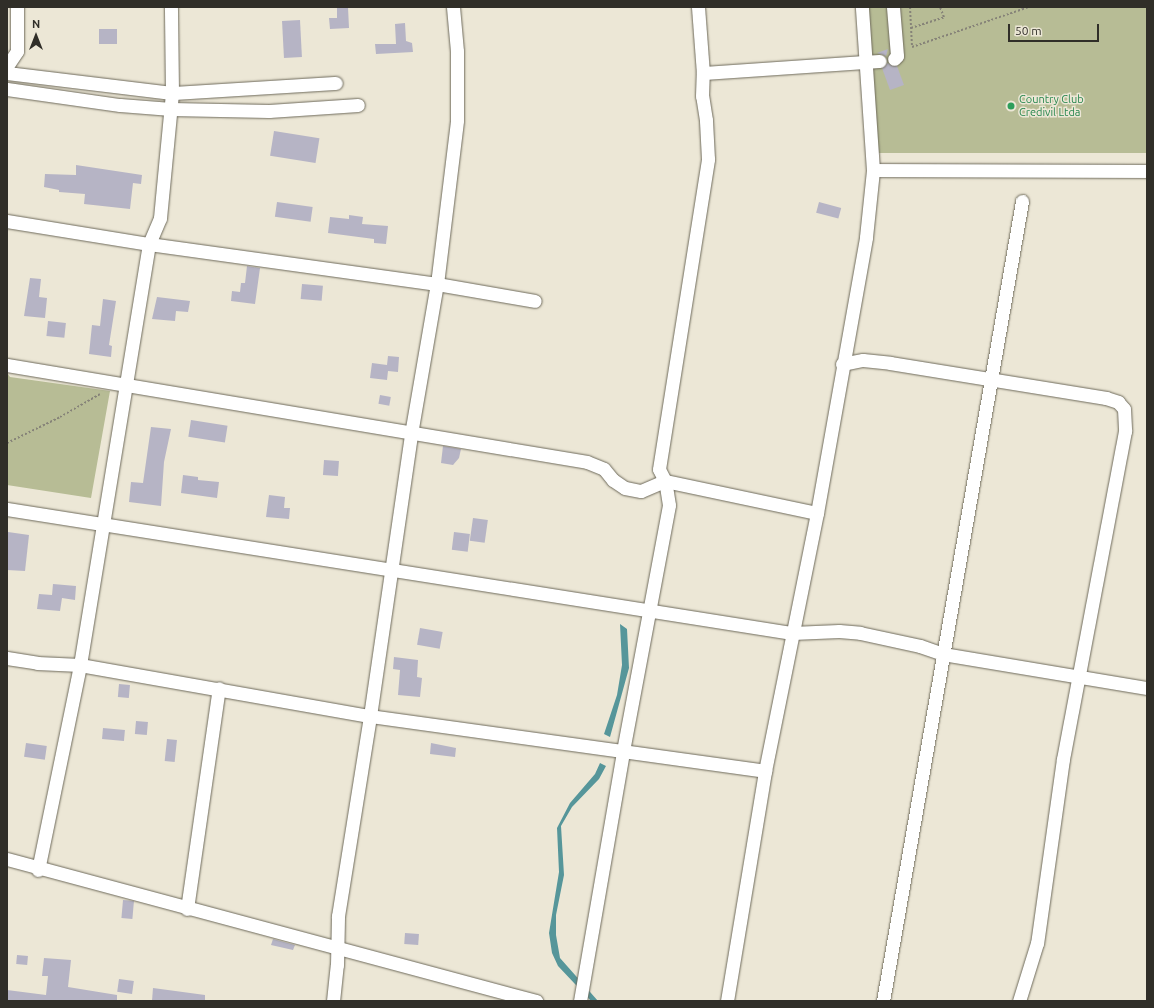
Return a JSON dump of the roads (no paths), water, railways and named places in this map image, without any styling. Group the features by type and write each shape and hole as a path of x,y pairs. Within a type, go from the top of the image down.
{"street":[{"path":"7,66 17,51 17,7"},
{"path":"38,870 80,665 105,524 126,383 150,244 160,218 172,93 171,7"},
{"path":"333,1001 337,964 336,947 344,869 370,716 390,570 411,434 437,284 457,120 457,51 453,7"},
{"path":"580,1001 623,751 669,505 666,482 659,469 660,454 708,159 706,120 702,96 703,73 698,7"},
{"path":"726,1001 765,771 817,513 842,364 866,237 873,170 862,7"},
{"path":"894,7 897,56 894,58"},
{"path":"703,73 880,60"},
{"path":"7,74 172,93 336,83"},
{"path":"7,89 120,105 171,109 269,111 358,105"},
{"path":"873,170 1147,171"},
{"path":"883,1001 1022,201"},
{"path":"7,221 150,244 437,284 536,301"},
{"path":"842,364 863,360 890,363 1106,398 1118,402 1124,409 1125,431 1080,676 1063,759 1037,942 1019,1001"},
{"path":"7,365 126,383 411,434 588,462 604,469 613,480 625,488 641,491 666,482 817,513"},
{"path":"7,509 792,633 839,631 860,633 920,646 943,654 1147,688"},
{"path":"7,658 37,663 80,665 219,688 370,716 765,771"},
{"path":"187,909 219,688"},
{"path":"7,859 38,870 336,947 536,1001"}],"water":[{"path":"620,624 627,629 629,668 610,737 604,734 617,695 622,665"},
{"path":"600,763 606,766 599,779 572,807 561,826 564,875 556,915 556,935 560,958 598,1001 591,1001 558,966 552,953 549,933 559,872 557,828 570,803 595,774"}],"place":[{"name":"Country Club Credivil Ltda","path":"1011,106"}]}
